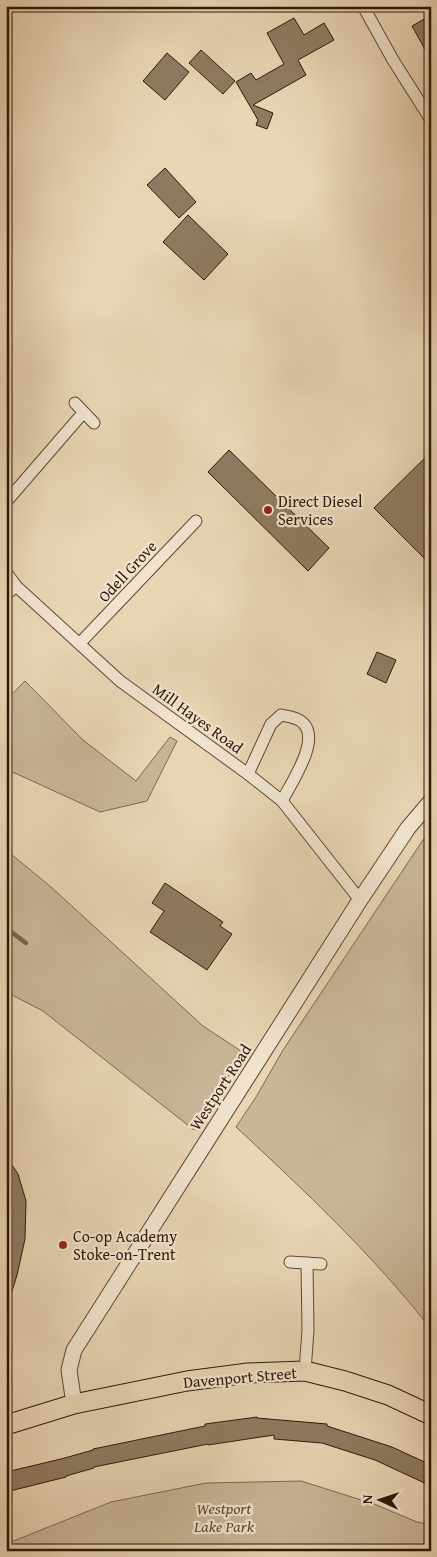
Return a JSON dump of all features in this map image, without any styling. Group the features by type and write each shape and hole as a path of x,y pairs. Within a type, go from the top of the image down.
{"main road":[{"name":"Davenport Street","path":"6,1426 74,1404 187,1381 248,1373 305,1371 388,1395 431,1415"}],"street":[{"path":"363,6 393,60 431,120"},
{"path":"75,403 94,423"},
{"path":"6,502 83,413"},
{"name":"Odell Grove","path":"80,643 196,521"},
{"name":"Mill Hayes Road","path":"6,572 16,586 120,681 282,800 360,900"},
{"path":"6,595 16,586"},
{"path":"248,774 271,724 281,715 295,718 304,723 309,733 309,746 282,800"},
{"name":"Westport Road","path":"74,1404 69,1370 74,1350 360,900 408,828 431,802"},
{"path":"290,1262 321,1264"},
{"path":"305,1371 308,1330 307,1263"}],"green space":[{"path":"25,681 83,740 136,781 170,737 177,741 147,801 100,812 6,769 6,700"},
{"path":"431,828 431,1329 362,1249 236,1127 283,1050"},
{"path":"6,850 51,887 203,1026 244,1053 194,1130 43,1011 6,992"},
{"name":"Westport Lake Park","path":"301,1481 374,1504 417,1522 431,1525 431,1551 6,1551 6,1544 111,1502 206,1483"}],"building":[{"path":"431,15 431,60 412,26"},
{"path":"294,18 304,35 324,23 334,40 298,60 306,75 253,105 273,113 267,129 256,125 258,120 236,82 251,73 256,80 284,64 267,33"},
{"path":"201,50 235,81 223,94 189,63"},
{"path":"167,53 189,72 165,100 143,81"},
{"path":"165,168 196,202 179,218 147,185"},
{"path":"188,215 228,254 204,280 163,242"},
{"name":"Direct Diesel Services","path":"229,450 329,548 308,571 208,472"},
{"path":"431,452 431,565 374,508"},
{"path":"377,652 396,660 386,683 367,674"},
{"path":"165,883 223,922 220,926 232,934 207,970 150,932 164,911 152,903"},
{"path":"6,1156 18,1174 26,1201 25,1239 9,1301 6,1301"},
{"path":"257,1417 327,1424 327,1426 392,1447 431,1465 431,1486 375,1460 322,1443 274,1439 274,1435 208,1444 94,1467 66,1477 6,1492 6,1472 93,1449 205,1426 205,1424"}],"waterway":[{"path":"6,928 26,943"}],"place":[{"name":"Direct Diesel Services","path":"268,510"},
{"name":"Co-op Academy Stoke-on-Trent","path":"63,1245"}]}
